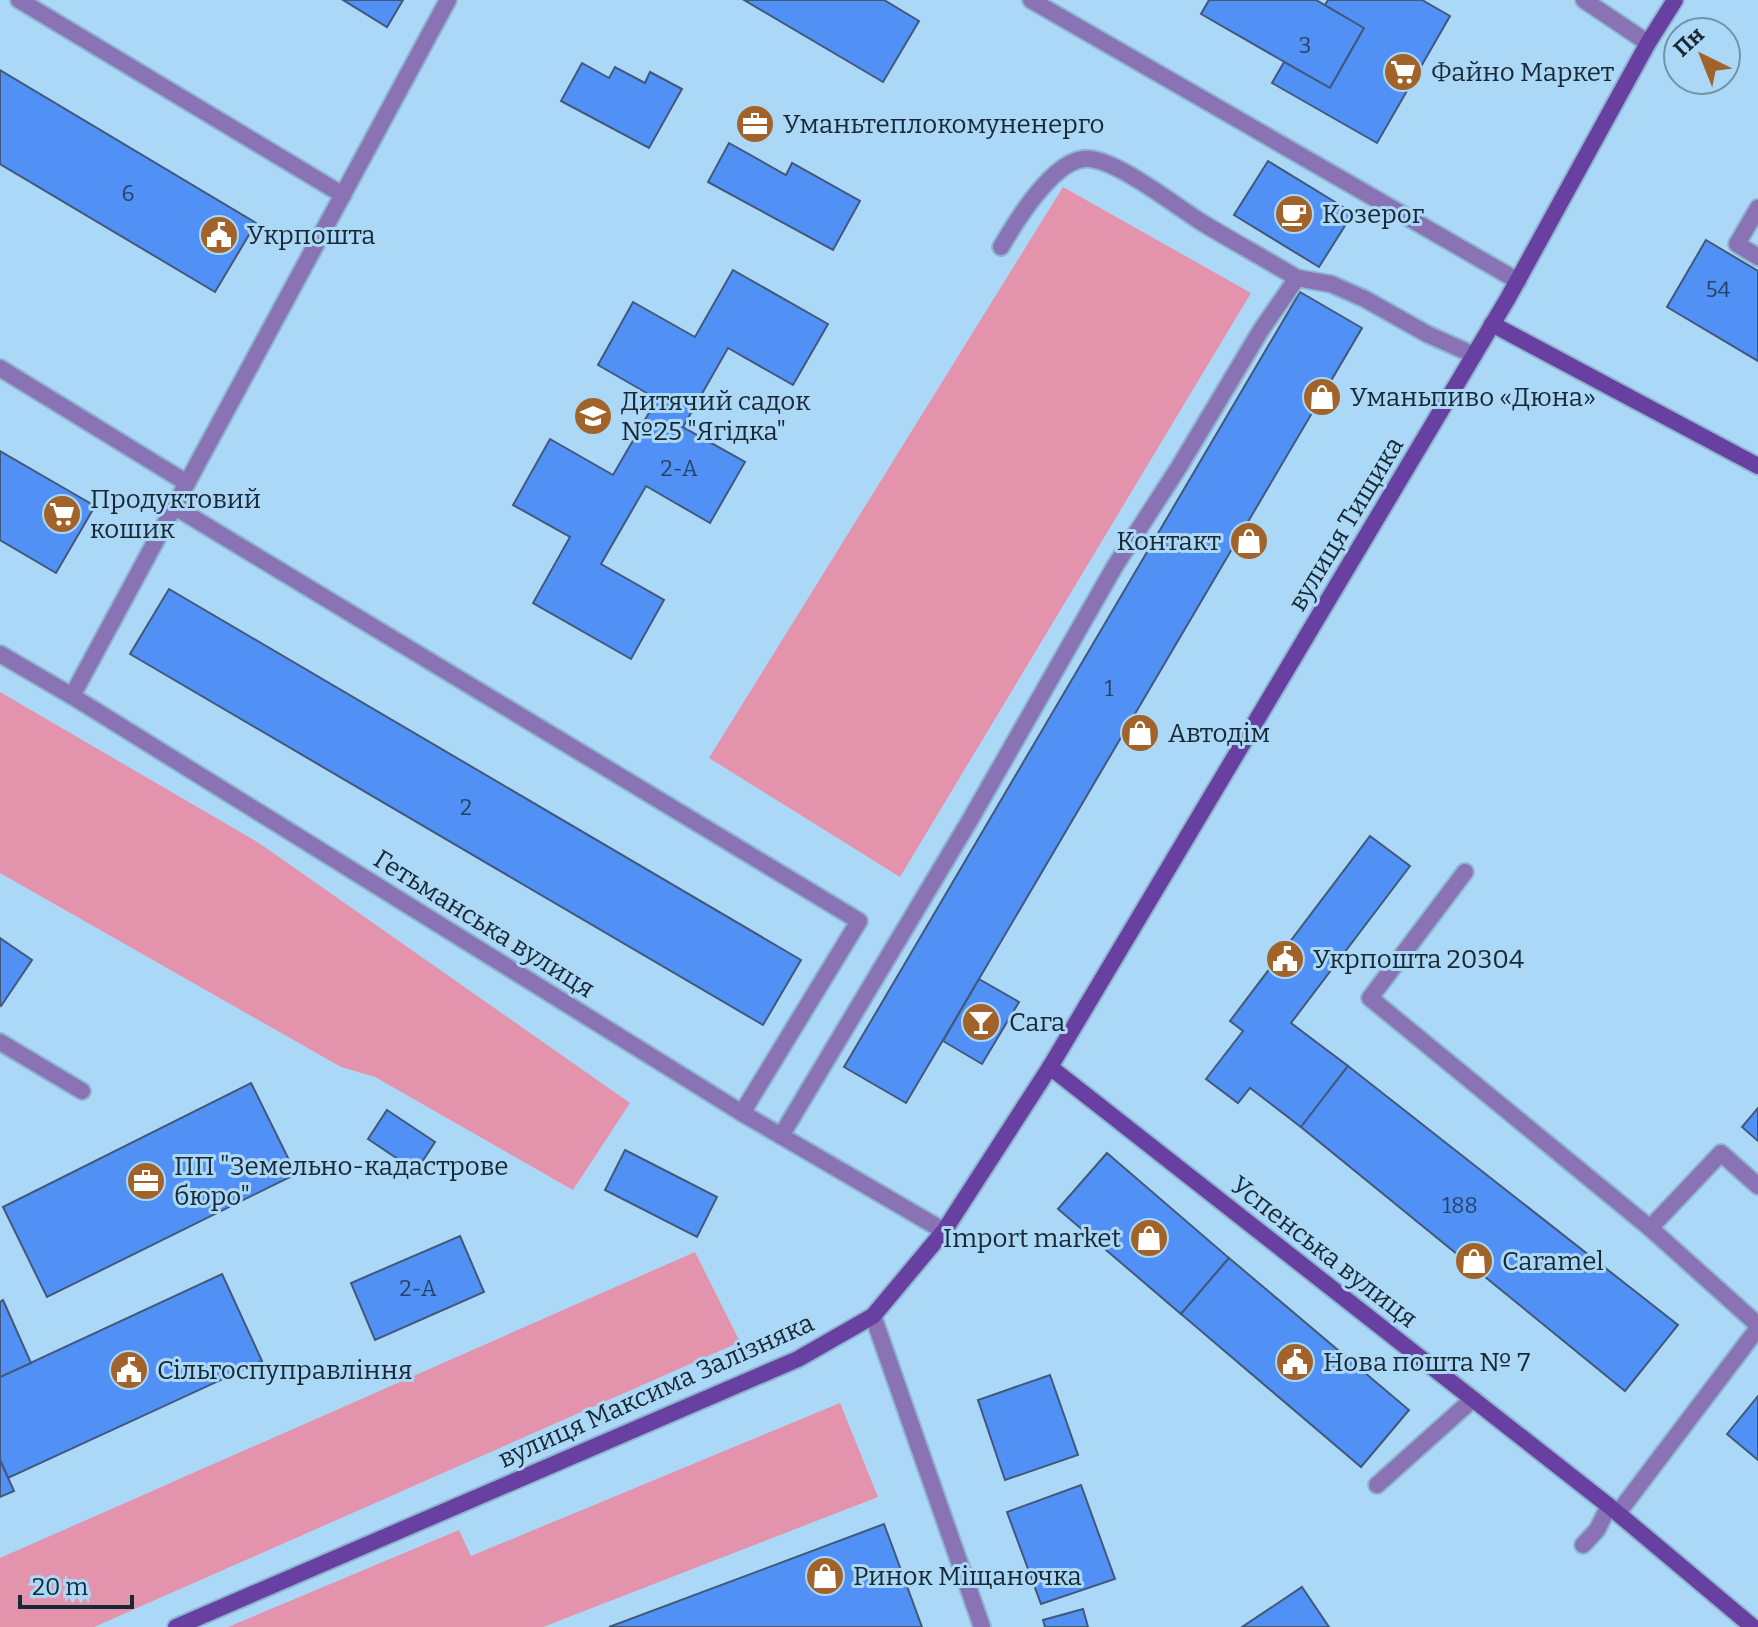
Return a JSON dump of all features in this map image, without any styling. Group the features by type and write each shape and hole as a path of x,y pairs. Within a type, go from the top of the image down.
{"main road":[{"name":"вулиця Тищика","path":"1050,1067 1518,281 1648,43 1675,0"},
{"path":"1492,324 1758,466"},
{"name":"вулиця Максима Залізняка","path":"176,1627 798,1359 873,1316 944,1231 1050,1067"},
{"name":"Успенська вулиця","path":"1050,1067 1614,1509 1753,1627"}],"street":[{"path":"19,0 343,195"},
{"path":"72,696 448,0"},
{"path":"1031,0 1518,281"},
{"path":"1584,0 1648,43"},
{"path":"1001,247 1010,231 1059,170 1083,159 1097,160 1120,170 1205,225 1297,278 1331,284 1474,355"},
{"path":"1758,208 1737,244 1758,257"},
{"path":"781,1136 970,820 1115,566 1261,330 1297,278"},
{"path":"0,368 187,483"},
{"path":"175,507 859,921 742,1113"},
{"name":"Гетьманська вулиця","path":"0,654 742,1113 944,1231"},
{"path":"1465,872 1370,998 1650,1228 1758,1326 1583,1545"},
{"path":"0,1042 82,1091"},
{"path":"1650,1228 1721,1153 1758,1186"},
{"path":"873,1316 982,1627"},
{"path":"1377,1485 1473,1399"}],"shaded area":[{"path":"1063,187 1251,293 900,877 709,758"},
{"path":"0,692 259,843 630,1103 573,1190 375,1077 341,1067 0,873"},
{"path":"695,1252 740,1342 94,1627 0,1627 0,1558"},
{"path":"840,1403 878,1497 543,1627 228,1627 459,1530 471,1556"}],"building":[{"path":"343,0 403,0 387,27"},
{"path":"744,0 884,0 919,21 883,82"},
{"path":"1209,0 1316,0 1364,28 1330,88 1201,14"},
{"path":"1328,0 1422,0 1450,16 1377,143 1272,83 1284,62 1330,88 1364,28 1325,5"},
{"path":"582,63 609,78 615,67 645,83 650,72 682,89 649,148 561,101"},
{"path":"0,70 256,223 215,292 0,164"},
{"path":"729,143 786,175 792,163 860,201 833,250 708,182"},
{"name":"Козерог","path":"1268,161 1353,213 1319,267 1234,215"},
{"path":"1706,240 1758,271 1758,361 1667,307"},
{"path":"733,270 828,324 793,385 728,348 683,427 745,462 710,523 646,486 601,564 664,600 631,659 533,603 570,537 513,505 550,439 613,475 657,399 598,365 633,302 695,337"},
{"path":"1300,292 1362,328 906,1103 844,1067"},
{"path":"0,451 95,506 56,573 0,540"},
{"path":"169,589 801,960 763,1025 130,654"},
{"path":"1370,836 1410,866 1291,1023 1348,1066 1301,1127 1250,1088 1238,1103 1206,1079 1243,1031 1230,1021"},
{"path":"0,938 32,960 1,1006 0,1005"},
{"name":"Сага","path":"979,979 1019,1002 982,1064 943,1041"},
{"path":"1348,1066 1678,1325 1625,1391 1301,1127"},
{"path":"251,1083 296,1174 47,1297 3,1207"},
{"path":"1758,1108 1758,1141 1742,1127"},
{"path":"387,1110 435,1142 416,1171 368,1139"},
{"path":"625,1150 717,1197 697,1237 605,1190"},
{"name":"Import market","path":"1107,1153 1229,1258 1181,1314 1058,1209"},
{"path":"460,1236 484,1292 375,1340 351,1283"},
{"name":"Нова пошта № 7","path":"1229,1258 1409,1410 1361,1467 1181,1314"},
{"name":"Сільгоспуправління","path":"222,1274 262,1361 8,1478 0,1460 0,1377"},
{"path":"3,1300 31,1363 0,1377 0,1302"},
{"path":"1050,1375 1078,1455 1005,1480 978,1400"},
{"path":"1758,1396 1758,1460 1727,1434"},
{"path":"0,1460 14,1491 0,1497"},
{"path":"1081,1485 1115,1579 1041,1604 1007,1512"},
{"name":"Ринок Міщаночка","path":"884,1524 922,1627 609,1627"},
{"path":"1302,1587 1329,1627 1242,1627"},
{"path":"1083,1609 1088,1627 1045,1627 1043,1620"}],"place":[{"name":"Файно Маркет","path":"1403,72"},
{"name":"Уманьтеплокомуненерго","path":"755,124"},
{"name":"Козерог","path":"1294,214"},
{"name":"Укрпошта","path":"219,235"},
{"name":"Уманьпиво «Дюна»","path":"1322,397"},
{"name":"Дитячий садок №25 \"Ягідка\"","path":"593,416"},
{"name":"Продуктовий кошик","path":"62,514"},
{"name":"Контакт","path":"1249,541"},
{"name":"Автодім","path":"1140,733"},
{"name":"Укрпошта 20304","path":"1285,959"},
{"name":"Сага","path":"981,1022"},
{"name":"ПП \"Земельно-кадастрове бюро\"","path":"146,1181"},
{"name":"Import market","path":"1149,1238"},
{"name":"Caramel","path":"1474,1261"},
{"name":"Нова пошта № 7","path":"1295,1362"},
{"name":"Сільгоспуправління","path":"129,1370"},
{"name":"Ринок Міщаночка","path":"825,1576"}]}
